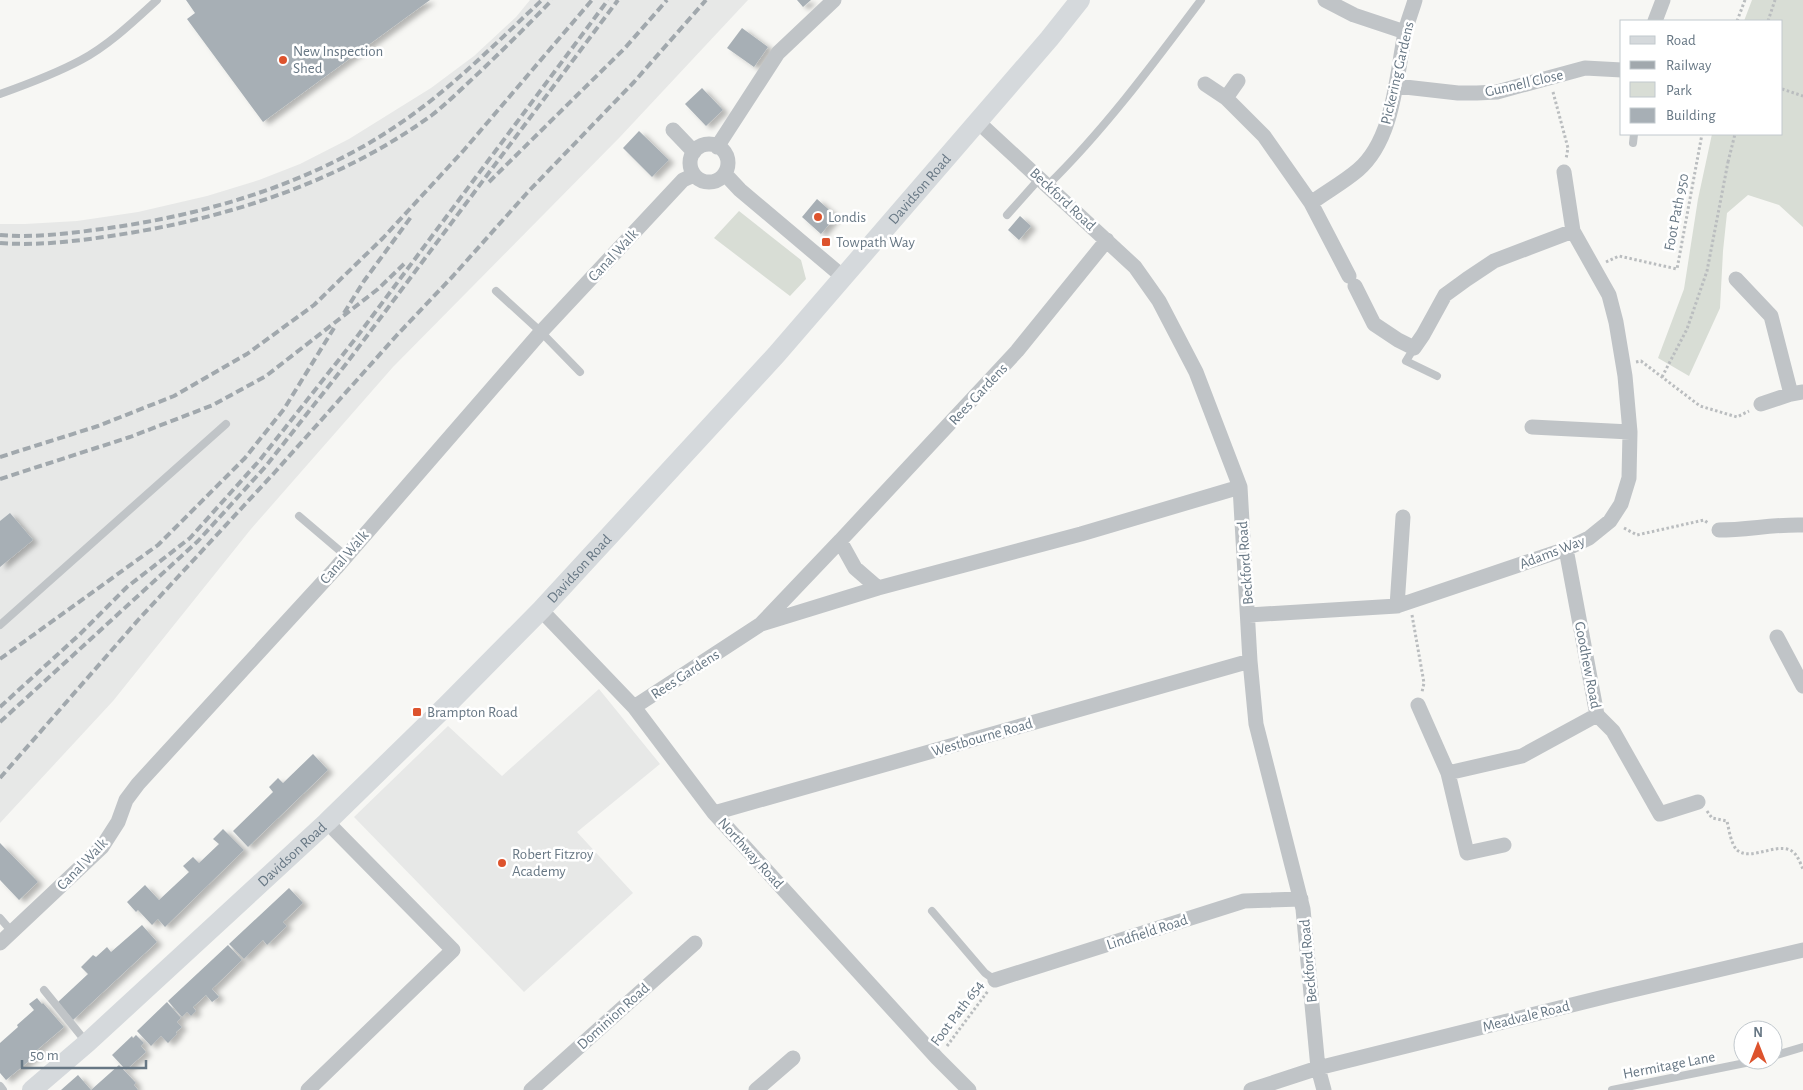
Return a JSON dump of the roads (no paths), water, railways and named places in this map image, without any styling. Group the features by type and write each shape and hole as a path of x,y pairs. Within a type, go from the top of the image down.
{"street":[{"path":"718,146 778,52 834,0"},
{"name":"Davidson Road","path":"32,1090 87,1043 327,822 446,706 540,610 776,355 842,276 978,122 1080,0"},
{"path":"1325,0 1354,15 1405,32"},
{"name":"Pickering Gardens","path":"1311,203 1359,169 1371,155 1386,128 1396,86 1405,32 1415,0"},
{"path":"1655,20 1663,0"},
{"name":"Gunnell Close","path":"1396,86 1477,94 1497,92 1585,68 1620,70"},
{"path":"1226,98 1238,81"},
{"path":"1205,84 1226,98 1264,136 1311,203 1374,324 1414,348 1445,296 1460,284 1494,261 1573,231"},
{"name":"Beckford Road","path":"978,122 1135,267 1159,301 1196,372 1240,487 1249,615 1250,661 1256,724 1301,899 1318,1068 1324,1090"},
{"path":"673,130 694,152"},
{"path":"704,145 718,146 723,150 727,159 728,165 725,174 709,182 703,181 694,175 690,163 694,152 704,145"},
{"name":"Adams Way","path":"1249,615 1403,604 1566,549 1589,538 1610,521 1621,504 1629,478 1630,432 1623,365 1616,322 1609,296 1573,231 1564,172"},
{"path":"725,174 740,190 842,276"},
{"name":"Canal Walk","path":"0,943 13,933 102,847 118,822 126,800 138,784 346,556 540,332 683,180 694,175"},
{"name":"Rees Gardens","path":"634,707 761,624 1017,351 1107,240"},
{"path":"1736,279 1771,316 1797,393 1761,404"},
{"path":"1532,427 1630,432"},
{"name":"Rees Gardens","path":"761,624 878,588 1081,534 1240,487"},
{"path":"1403,517 1403,604"},
{"path":"1719,530 1803,525"},
{"path":"840,541 854,568 878,588"},
{"name":"Goodhew Road","path":"1566,549 1597,715 1613,731 1660,814 1698,802"},
{"name":"Northway Road","path":"540,610 634,707 714,813 937,1058 969,1090"},
{"path":"1777,637 1803,686"},
{"name":"Westbourne Road","path":"714,813 1250,661"},
{"path":"1418,705 1448,773 1467,853 1504,846"},
{"path":"1448,773 1522,756 1597,715"},
{"path":"308,1090 454,950 327,822"},
{"name":"Lindfield Road","path":"995,980 1244,901 1301,899"},
{"name":"Dominion Road","path":"532,1090 696,943"},
{"name":"Meadvale Road","path":"1251,1090 1318,1068 1803,950"},
{"path":"756,1090 793,1058"}],"lane":[{"path":"0,94 42,79 83,59 106,43 157,0"},
{"path":"1007,216 1044,181 1068,165 1129,94 1201,0"},
{"path":"1633,143 1634,135"},
{"path":"496,290 580,372"},
{"path":"1414,348 1406,361 1437,376"},
{"path":"0,625 226,424"},
{"path":"299,516 346,556"},
{"path":"932,911 984,973 995,980"},
{"path":"0,918 13,933"},
{"path":"44,990 87,1043"},
{"path":"1783,1053 1803,1047"},
{"name":"Hermitage Lane","path":"1612,1090 1733,1065"},
{"path":"0,1086 3,1090"}],"railway":[{"path":"0,235 54,235 147,222 223,204 297,179 367,145 399,124 437,96 473,65 542,0"},
{"path":"0,243 58,242 159,228 241,207 282,194 321,178 360,160 397,139 432,115 490,62 552,0"},
{"path":"0,457 98,426 174,396 247,354 314,305 383,238 464,150 592,0"},
{"path":"0,707 79,635 127,587 190,538 259,461 356,338 608,0"},
{"path":"0,722 198,541 266,466 346,364 618,0"},
{"path":"489,182 625,48 667,0"},
{"path":"0,778 139,619 275,472 527,193 634,82 706,0"},
{"path":"344,313 364,281 411,217"},
{"path":"0,479 130,437 213,405 266,376 378,289 404,264"},
{"path":"0,659 158,545 245,458 284,409 334,328"}],"place":[{"name":"New Inspection Shed","path":"283,60"},
{"name":"Londis","path":"818,217"},
{"name":"Towpath Way","path":"826,242"},
{"name":"Brampton Road","path":"417,712"},
{"name":"Robert Fitzroy Academy","path":"502,863"}]}
